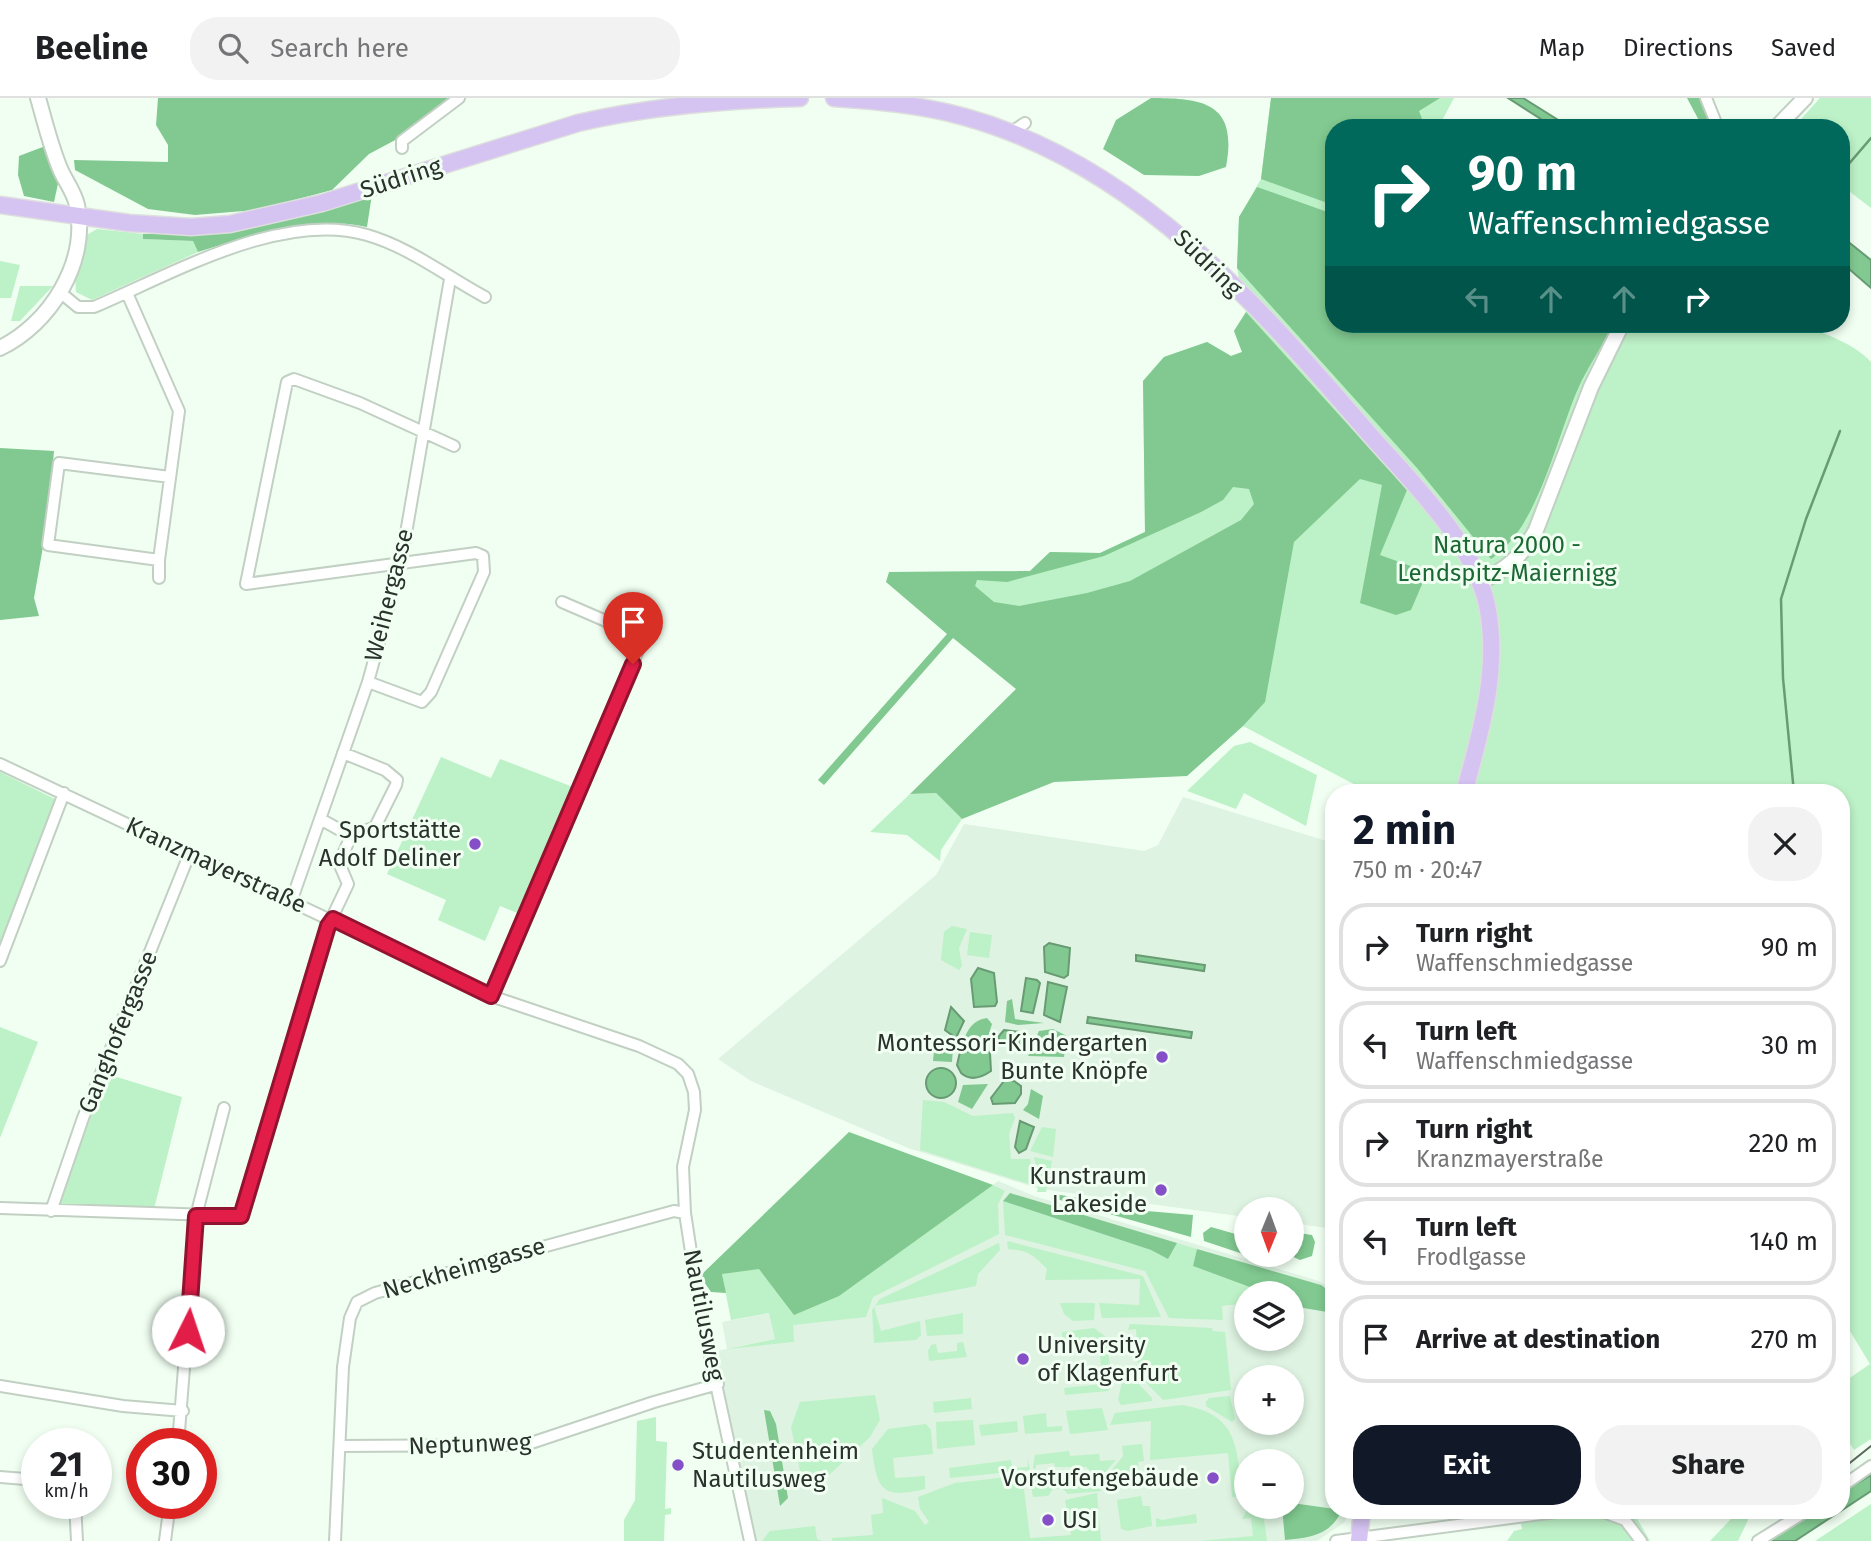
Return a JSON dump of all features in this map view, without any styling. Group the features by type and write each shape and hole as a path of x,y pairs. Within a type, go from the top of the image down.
{"main road":[{"path":"0,348 34,324 61,293 71,266 79,218 38,98"},
{"name":"Südring","path":"0,205 79,218 191,227 230,224 377,186 578,123 620,113 734,99 800,98"},
{"name":"Südring","path":"834,98 919,106 966,117 1045,146 1089,169 1155,213 1204,257 1336,396 1428,502 1470,562 1479,582 1486,604 1492,642 1492,670 1486,708 1466,784"},
{"path":"1785,119 1805,98"},
{"path":"1479,582 1502,571 1525,551 1536,530 1591,387 1618,333"},
{"path":"1358,1540 1362,1519"}],"street":[{"path":"402,148 402,141 459,98"},
{"path":"1706,98 1714,119"},
{"path":"1010,133 1025,123"},
{"path":"61,293 78,307 85,308 252,241 295,229 316,227 345,229 387,242 485,297"},
{"name":"Weihergasse","path":"291,902 322,820 368,682 401,562 450,279"},
{"path":"127,293 179,411 159,560 159,578"},
{"path":"368,682 422,702 431,692 484,572 485,563 483,556 476,553 246,584 287,382 294,379 454,446"},
{"path":"159,560 48,545 59,463 170,477"},
{"path":"491,996 640,646 636,634 562,602"},
{"path":"0,1208 241,1216 328,926 348,884 339,863 351,836 375,827 397,780 384,770 343,753"},
{"name":"Kranzmayerstraße","path":"0,764 190,855 333,919 491,996 667,1056 688,1074 692,1088"},
{"path":"0,961 64,793"},
{"path":"322,820 351,836"},
{"name":"Ganghofergasse","path":"51,1211 83,1118 190,855"},
{"name":"Nautilusweg","path":"692,1088 695,1110 683,1167 685,1213 700,1310 750,1541"},
{"path":"180,1428 196,1216 224,1108"},
{"name":"Neckheimgasse","path":"335,1541 343,1367 352,1309 363,1297 661,1214 674,1211 685,1213"},
{"name":"Neptunweg","path":"340,1446 526,1445 654,1402 718,1384"},
{"path":"0,1386 123,1406 183,1411"},
{"path":"1850,1481 1871,1466"},
{"path":"0,1477 21,1479"},
{"path":"76,1519 77,1541"},
{"path":"165,1541 168,1519"},
{"path":"1336,1541 1508,1519"},
{"path":"1622,1519 1641,1541"},
{"path":"1758,1541 1793,1519"}],"shaded area":[{"path":"158,98 452,98 399,138 369,154 332,190 257,210 195,215 148,209 75,170 74,160 168,162 168,145 156,125"},
{"path":"1151,98 1187,100 1213,108 1222,117 1227,129 1226,167 1199,176 1144,175 1103,149 1116,120"},
{"path":"1271,98 1440,98 1419,111 1422,119 1325,119 1325,202 1261,179"},
{"path":"1508,98 1523,98 1557,119 1541,119"},
{"path":"1687,98 1702,98 1711,119 1698,119"},
{"path":"48,145 59,179 54,202 24,196 18,175 19,156"},
{"path":"1257,187 1325,211 1325,333 1609,333 1582,380 1535,501 1508,544 1491,559 1417,468 1237,268 1239,217"},
{"path":"372,194 367,227 324,223 303,225 260,233 198,252 193,241 143,239 143,234 208,233"},
{"path":"1850,243 1871,260 1871,288 1850,270"},
{"path":"1246,312 1407,490 1380,555 1419,569 1423,582 1411,610 1396,615 1360,603 1382,485 1360,479 1294,542 1265,702 1243,726 1187,776 1054,782 962,819 936,793 910,794 1016,689 953,638 824,785 818,780 947,634 886,582 889,572 1030,571 1050,552 1100,553 1145,532 1143,381 1164,357 1207,342 1231,356 1242,352 1234,331","holes":["1233,487 1249,489 1254,504 1241,520 1130,581 1087,593 1019,606 994,602 975,586 977,580 1007,582 1104,556 1201,512 1223,500"]},
{"path":"0,448 54,451 48,518 34,598 39,616 0,620"},
{"path":"1183,797 1325,841 1325,1228 1304,1225 1304,1197 1234,1197 1234,1215 1040,1189 908,1148 751,1081 718,1059 936,875 964,824 1144,851 1158,845"},
{"path":"1049,943 1070,948 1068,975 1064,978 1045,972 1044,947"},
{"path":"1136,955 1205,965 1204,971 1136,961"},
{"path":"978,968 994,973 997,1002 995,1006 974,1007 971,979"},
{"path":"1026,978 1040,983 1033,1013 1021,1011"},
{"path":"1048,982 1067,987 1060,1022 1044,1015"},
{"path":"1012,999 1015,1019 1044,1023 1018,1025 1005,1022 1007,1001"},
{"path":"951,1007 964,1021 956,1038 945,1030"},
{"path":"1088,1017 1192,1032 1191,1038 1087,1023"},
{"path":"987,1018 992,1024 987,1040 974,1043 963,1041 972,1026"},
{"path":"1053,1029 1067,1036 1064,1057 1028,1056 1039,1031"},
{"path":"1004,1030 1027,1033 1020,1052 1001,1043 998,1037"},
{"path":"942,1037 953,1049 952,1062 933,1061 935,1041"},
{"path":"986,1050 990,1053 991,1071 976,1078 961,1073 957,1065 960,1052"},
{"path":"941,1068 952,1072 956,1083 952,1094 941,1098 930,1094 926,1083 930,1072"},
{"path":"1004,1081 1014,1081 1021,1086 1021,1094 1015,1103 993,1104 991,1098"},
{"path":"988,1084 972,1109 958,1102 963,1085"},
{"path":"1031,1089 1043,1096 1039,1119 1023,1110 1028,1104"},
{"path":"1020,1121 1034,1127 1026,1149 1019,1153 1015,1147"},
{"path":"849,1132 993,1185 839,1296 794,1315 759,1269 722,1274 726,1293 711,1292 700,1276"},
{"name":"University of Klagenfurt","path":"998,1181 1034,1196 1234,1256 1234,1267 1272,1267 1325,1285 1325,1519 1346,1519 1345,1522 1317,1541 750,1541 711,1352 727,1349 722,1322 770,1313 775,1339 734,1347 794,1342 792,1325"},
{"path":"1010,1193 1177,1243 1168,1259 1151,1250 1003,1201"},
{"path":"1054,1194 1111,1203 1112,1208 1193,1215 1191,1237 1053,1198"},
{"path":"1211,1227 1234,1234 1234,1251 1204,1241 1203,1233"},
{"path":"1304,1234 1312,1235 1315,1242 1312,1256 1304,1259"},
{"path":"1197,1249 1234,1260 1234,1267 1259,1267 1321,1285 1325,1288 1325,1312 1304,1308 1304,1281 1234,1281 1193,1266"},
{"path":"764,1410 770,1411 776,1424 788,1498 780,1506"},
{"path":"1871,1475 1871,1491 1850,1505 1850,1488"},
{"path":"1304,1505 1325,1508 1325,1519 1336,1519 1319,1534 1285,1540 1283,1519 1304,1519"},
{"path":"1798,1519 1828,1519 1795,1541 1763,1541"}],"green space":[{"name":"Natura 2000 - Lendspitz-Maiernigg","path":"1271,98 1454,98 1443,119 1325,119 1325,333 1823,333 1846,343 1871,362 1871,1439 1854,1450 1850,1444 1850,1378 1870,1364 1850,1331 1850,784 1354,784 1243,726 1187,776 889,572 1030,571 1050,552 1100,553 1145,532 1143,381 1164,357 1207,342 1231,356 1242,352 1234,331 1246,312 1237,268 1239,217 1261,179"},
{"path":"1820,98 1871,98 1871,208 1850,192 1850,119 1801,119"},
{"path":"97,229 143,234 143,239 193,241 198,252 92,300 76,292 75,276 85,236"},
{"path":"0,261 20,265 11,298 0,298"},
{"path":"20,286 53,286 20,321 11,321"},
{"path":"1250,742 1317,775 1306,826 1244,793 1236,809 1187,791 1234,746"},
{"name":"Sportstätte Adolf Deliner","path":"441,757 491,778 500,759 573,787 520,914 500,906 485,941 438,920 446,900 387,874"},
{"path":"0,772 57,800 0,945"},
{"path":"936,793 962,819 941,850 940,861 907,835 870,832 910,794"},
{"path":"952,926 967,929 959,948 962,966 959,970 941,960 944,932"},
{"path":"970,932 992,935 989,958 967,955"},
{"path":"0,1027 38,1042 0,1138"},
{"path":"107,1074 182,1097 154,1209 55,1205"},
{"path":"923,1100 944,1102 973,1116 1013,1113 1015,1118 1009,1134 1011,1159 1030,1159 1035,1186 920,1150"},
{"path":"1042,1127 1056,1129 1053,1157 1030,1151"},
{"path":"1034,1157 1052,1161 1046,1192 1037,1192 1039,1183"},
{"path":"993,1185 1005,1191 998,1204 999,1234 873,1297 866,1317 793,1325 794,1342 727,1349 775,1339 769,1313 731,1320 722,1274 927,1230"},
{"path":"1003,1201 1151,1250 1168,1259 1177,1243 1197,1249 1193,1266 1234,1281 1234,1304 1222,1306 1223,1320 1169,1318 1145,1271 1005,1235"},
{"path":"1007,1241 1143,1276 1161,1317 1102,1318 1099,1303 1139,1305 1140,1279 1045,1280 1047,1269 1030,1254 1008,1249"},
{"path":"999,1243 1000,1250 978,1274 976,1286 875,1306 880,1299"},
{"path":"1060,1303 1095,1303 1094,1320 1073,1321 1064,1314"},
{"path":"874,1307 881,1331 920,1321 921,1335 916,1340 874,1343"},
{"path":"963,1313 963,1334 927,1336 925,1320"},
{"path":"1130,1324 1212,1328 1213,1331 1225,1332 1231,1390 1163,1400 1130,1366 1138,1365 1136,1329 1128,1330"},
{"path":"1094,1328 1106,1337 1110,1366 1101,1367 1099,1343 1062,1347 1062,1332"},
{"path":"963,1342 967,1357 929,1361 928,1351 931,1345 936,1344 938,1353 957,1351 957,1343"},
{"path":"1111,1371 1112,1387 1108,1391 1065,1395 1064,1388 1103,1384 1102,1372"},
{"path":"1130,1375 1152,1401 1121,1405 1118,1400 1123,1377"},
{"path":"875,1395 880,1420 870,1437 815,1488 803,1485 791,1427 800,1402"},
{"path":"1230,1396 1234,1420 1232,1422 1206,1406 1209,1398"},
{"path":"971,1398 972,1409 934,1413 933,1402"},
{"path":"1182,1405 1215,1416 1232,1436 1236,1449 1234,1497 1228,1453 1150,1460 1151,1421 1110,1425 1115,1413"},
{"path":"1102,1408 1108,1430 1070,1434 1066,1411"},
{"path":"1046,1413 1047,1427 1062,1426 1062,1431 1025,1434 1023,1416"},
{"path":"656,1417 656,1441 667,1442 665,1509 671,1508 671,1514 665,1515 664,1541 624,1541 624,1520 635,1500 637,1421"},
{"path":"973,1420 975,1445 937,1449 936,1422"},
{"path":"1017,1421 1018,1432 981,1436 979,1425"},
{"path":"926,1424 931,1430 933,1454 893,1458 895,1478 925,1476 925,1489 891,1492 880,1483 876,1474 872,1449 888,1429"},
{"path":"1142,1444 1144,1461 1138,1462 1140,1484 1119,1487 1104,1480 1123,1456 1122,1446"},
{"path":"1069,1451 1070,1456 1099,1454 1100,1461 1116,1460 1100,1478 1086,1467 1055,1467 1054,1463 1036,1465 1036,1469 1033,1468 1035,1455"},
{"path":"1027,1456 1030,1470 950,1478 949,1468 1011,1460 1012,1468 1028,1467"},
{"path":"1083,1471 1098,1483 1101,1491 1068,1494 1062,1488 1053,1489 1048,1496 1033,1497 1029,1475"},
{"path":"1025,1475 1026,1480 1023,1481 1030,1538 1071,1535 1065,1500 1097,1493 1101,1541 832,1541 832,1538 873,1535 871,1515 883,1513 882,1498 915,1511 925,1525 929,1522 920,1509 918,1497 955,1483"},
{"path":"1141,1496 1143,1506 1150,1506 1152,1526 1128,1531 1121,1529 1117,1500"},
{"path":"1871,1504 1871,1541 1815,1541 1850,1519"},
{"path":"1196,1514 1197,1523 1156,1527 1156,1518 1162,1520"},
{"path":"1251,1519 1264,1519 1267,1541 1200,1541 1253,1536"},
{"path":"1520,1519 1637,1519 1650,1541 1507,1541 1514,1531 1522,1529"},
{"path":"1731,1519 1748,1519 1738,1541 1710,1541"},
{"path":"815,1526 817,1539 823,1541 762,1541 770,1531"}],"waterway":[{"path":"1850,162 1871,138"},
{"path":"1793,784 1783,678 1781,599 1806,519 1840,431"}],"tram line":[{"path":"1850,1463 1871,1446"}],"place":[{"name":"Sportstätte Adolf Deliner","path":"475,844"},
{"name":"Montessori-Kindergarten Bunte Knöpfe","path":"1162,1057"},
{"name":"Kunstraum Lakeside","path":"1161,1190"},
{"name":"University of Klagenfurt","path":"1023,1359"},
{"name":"Studentenheim Nautilusweg","path":"678,1465"},
{"name":"Vorstufengebäude","path":"1213,1478"},
{"name":"USI","path":"1048,1520"}],"route":[{"path":"188,1331 196,1216 241,1216 328,926 333,919 491,996 633,664"}]}
